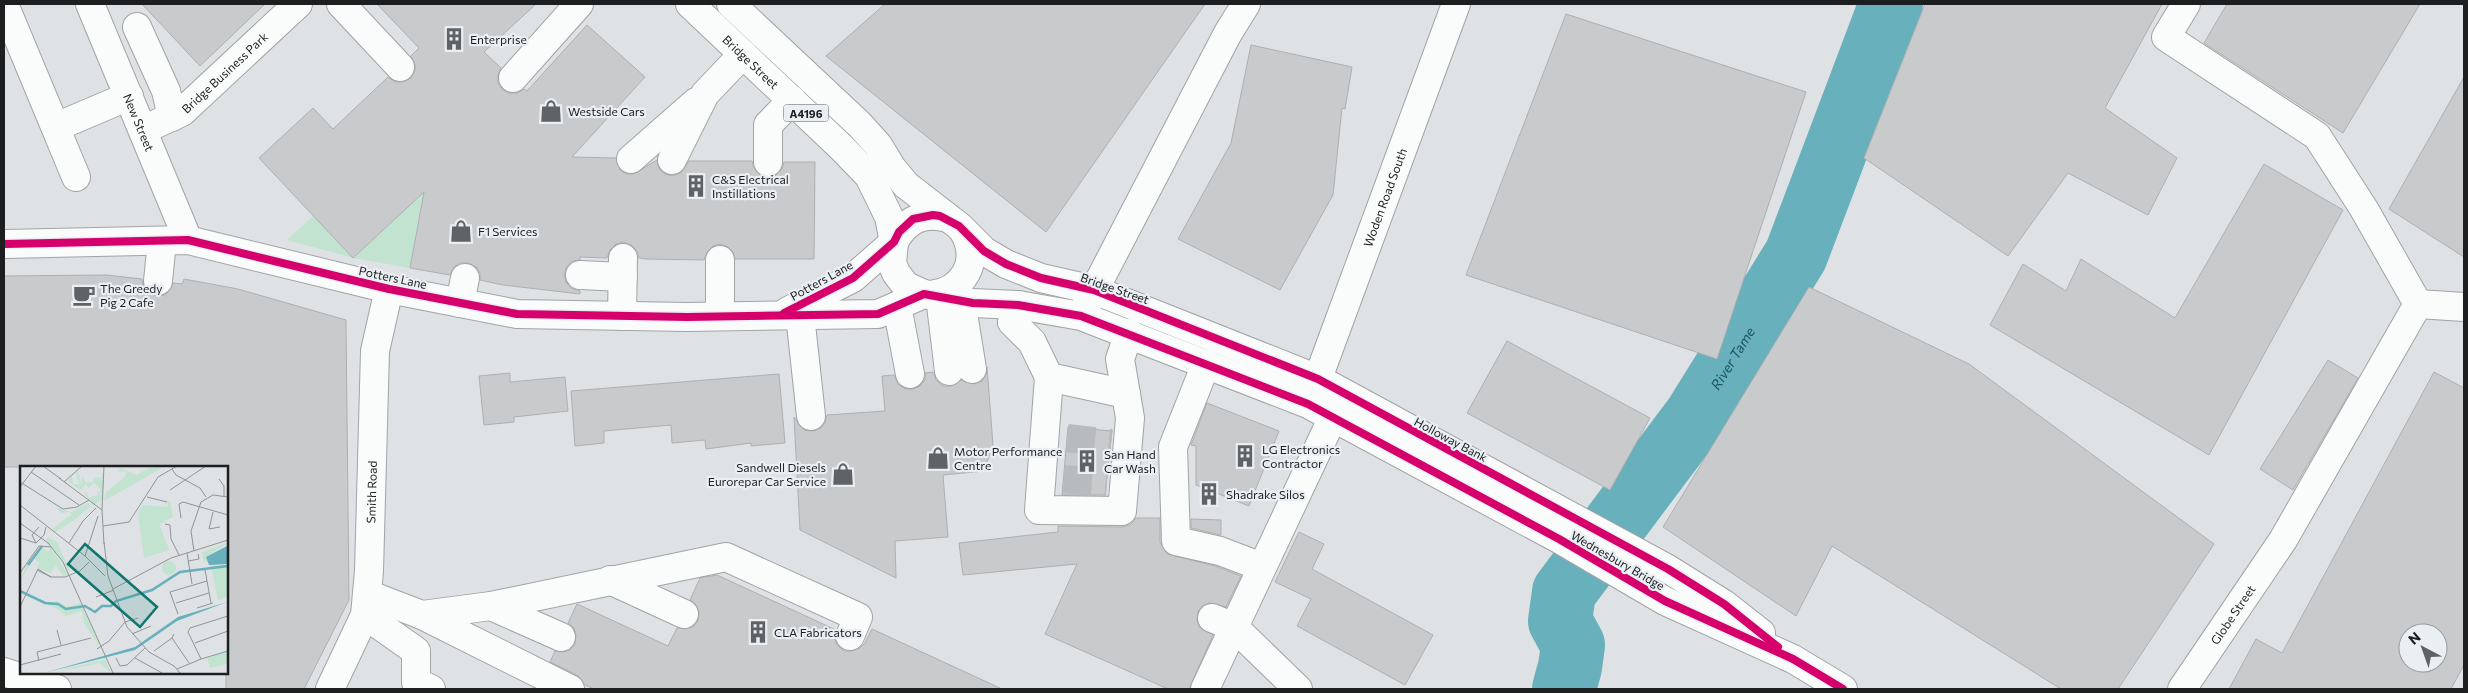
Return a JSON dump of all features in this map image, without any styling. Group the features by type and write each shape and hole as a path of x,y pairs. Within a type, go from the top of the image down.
{"street":[{"path":"4,4 76,177"},
{"name":"New Street","path":"90,4 142,130 175,241"},
{"name":"Bridge Business Park","path":"142,130 182,112 298,4"},
{"path":"341,4 400,66"},
{"path":"513,78 579,4"},
{"name":"Bridge Street","path":"690,4 869,176 889,217 894,242 892,263 896,273 906,286 939,296 1015,313 1081,316 1206,364 1313,392"},
{"name":"Bridge Street","path":"731,4 860,124 878,145 892,168 906,185 956,225 984,251 1006,264 1041,278 1094,290 1313,392"},
{"path":"1081,316 1228,33 1246,4"},
{"name":"Woden Road South","path":"1313,392 1456,4"},
{"path":"2186,4 2166,37 2317,136 2364,209 2418,304 2464,306"},
{"path":"137,26 166,91 172,117"},
{"path":"631,159 705,94 743,54"},
{"path":"672,160 705,94"},
{"path":"56,127 129,96"},
{"path":"768,162 768,125 792,100"},
{"path":"894,242 899,232 913,219 933,215 956,225 969,240 971,255 967,274 959,284 939,296 961,370"},
{"path":"158,281 175,241"},
{"name":"Potters Lane","path":"4,244 175,241 389,289 463,290 516,314 569,294 622,316 720,316 793,312 878,314 897,306 939,296"},
{"name":"Potters Lane","path":"793,312 853,278 894,242"},
{"path":"720,260 720,316"},
{"path":"569,294 623,267 622,316"},
{"name":"Smith Road","path":"330,689 366,604 359,543 360,482 375,351 389,289"},
{"name":"Globe Street","path":"2182,689 2283,540 2418,304"},
{"path":"897,306 910,374"},
{"path":"793,312 812,416"},
{"path":"1015,313 1032,342 1048,377 1056,437 1052,477 1039,510 1122,511 1115,483 1119,444 1130,418 1120,359 1128,333"},
{"path":"1206,364 1173,447 1186,494 1176,541 1220,551 1262,567"},
{"path":"1048,377 1126,394"},
{"path":"1313,392 1557,528"},
{"name":"A4196","path":"1313,392 1333,417 1557,528"},
{"name":"Holloway Bank","path":"1313,392 1557,528"},
{"path":"1205,689 1223,622 1262,567 1333,417"},
{"name":"Wednesbury Bridge","path":"1557,528 1668,568 1724,604 1793,659"},
{"name":"Wednesbury Bridge","path":"1557,528 1665,601 1793,659"},
{"path":"422,615 492,606 726,557 815,609 858,617 850,636"},
{"path":"610,580 684,614"},
{"path":"366,604 422,615 570,689"},
{"path":"366,604 416,651 416,682 431,689"},
{"path":"492,606 561,637"},
{"path":"1223,622 1298,689"},
{"name":"A4196","path":"1793,659 1843,689"},
{"path":"4,672 57,689"}],"green space":[{"path":"488,132 480,153 421,204 410,268 353,258"},
{"path":"313,216 353,258 287,240"}],"building":[{"path":"142,4 265,4 200,66"},
{"path":"377,4 536,4 484,52 501,68 498,75 498,83 503,90 510,93 518,93 524,89 527,91 587,25 645,77 572,157 616,158 620,170 626,174 634,174 657,160 659,169 665,174 672,176 681,173 689,161 752,161 755,170 761,176 768,178 776,175 782,169 784,162 815,162 814,259 735,259 733,252 728,247 720,244 713,246 707,252 704,260 646,259 639,258 637,251 631,245 623,242 616,244 610,250 607,258 580,257 580,260 572,261 567,266 564,274 566,282 571,288 580,291 580,294 503,285 480,280 480,273 476,267 468,263 460,263 454,267 450,275 410,268 424,192 353,258 259,158 313,108 333,129 388,77 395,82 403,82 411,78 415,71 415,64 411,56 419,48"},
{"path":"885,4 1205,4 1046,232 826,56"},
{"path":"1925,4 2162,4 2105,108 2177,158 2148,215 2068,173 2008,256 1864,158"},
{"path":"2227,4 2420,4 2343,133 2204,43"},
{"path":"1566,14 1806,92 1717,359 1466,275"},
{"path":"1251,45 1352,67 1345,109 1342,108 1333,195 1280,290 1178,239 1231,143"},
{"path":"2464,77 2464,257 2389,209"},
{"path":"2264,164 2343,210 2209,455 1990,325 2023,264 2066,291 2081,259 2175,318"},
{"path":"106,275 142,279 144,288 156,296 165,295 173,283 182,284 184,279 238,289 346,320 349,600 304,689 226,689 226,673 228,673 228,466 4,467 4,276"},
{"path":"1809,287 1969,364 2214,544 2118,689 2061,689 1832,546 1796,616 1663,527"},
{"path":"1507,341 1650,418 1610,490 1467,413"},
{"path":"2328,360 2358,378 2293,490 2260,469"},
{"path":"987,367 993,445 984,471 943,475 948,537 895,541 896,578 800,530 794,417 804,430 813,431 821,428 825,423 827,415 885,411 882,376 894,375 898,384 905,389 912,389 920,386 925,380 925,373 933,372 936,380 943,386 951,386 961,380 974,384 982,381 986,375"},
{"path":"2434,372 2464,388 2464,665 2451,689 2229,689 2256,639 2282,653"},
{"path":"510,373 510,382 565,377 568,411 514,417 514,422 484,425 479,376"},
{"path":"779,374 785,443 751,446 751,443 706,449 705,440 672,443 671,425 604,431 604,443 575,446 571,391"},
{"name":"LG Electronics Contractor","path":"1207,403 1279,431 1249,506 1196,485 1196,446 1191,445"},
{"name":"San Hand Car Wash","path":"1068,427 1112,431 1105,495 1062,495"},
{"path":"1136,518 1160,518 1160,542 1167,554 1215,566 1241,576 1226,607 1209,603 1202,606 1198,612 1197,620 1199,627 1213,635 1189,689 1168,689 1045,634 1077,564 963,575 959,543 1058,532 1058,526 1122,527 1130,525"},
{"path":"1191,519 1221,520 1221,535 1191,528"},
{"path":"1299,532 1324,544 1312,569 1433,635 1405,685 1297,626 1311,599 1275,582"},
{"name":"CLA Fabricators","path":"717,575 836,630 834,637 837,645 844,651 860,648 865,643 872,629 1002,689 594,689 585,685 577,675 550,662 555,651 563,652 570,650 575,644 576,635 574,628 568,623 577,604 668,646 677,628 686,629 693,627 698,621 699,612 696,605 690,600 700,578"}],"waterway":[{"name":"River Tame","path":"1564,689 1573,645 1560,621 1564,592 1696,416 1796,255 1891,4"}],"tunnel":[{"path":"1067,438 1111,443"},
{"path":"1064,479 1107,482"}],"cycle path":[{"path":"784,313 853,278 894,242 899,232 913,219 933,215 940,216 959,226 984,251 1006,264 1041,278 1094,290 1318,379 1668,569 1724,604 1778,647"},
{"path":"4,244 188,240 389,289 517,314 687,317 878,314 924,294 973,303 1018,305 1081,316 1308,404 1559,539 1665,601 1793,659 1843,689"}],"place":[{"name":"Enterprise","path":"454,39"},
{"name":"Westside Cars","path":"551,111"},
{"name":"C&S Electrical Instillations","path":"696,186"},
{"name":"F1 Services","path":"461,231"},
{"name":"The Greedy Pig 2 Cafe","path":"84,295"},
{"name":"LG Electronics Contractor","path":"1245,456"},
{"name":"Motor Performance Centre","path":"938,458"},
{"name":"San Hand Car Wash","path":"1087,461"},
{"name":"Sandwell Diesels Eurorepar Car Service","path":"843,474"},
{"name":"Shadrake Silos","path":"1209,494"},
{"name":"CLA Fabricators","path":"758,632"}]}
